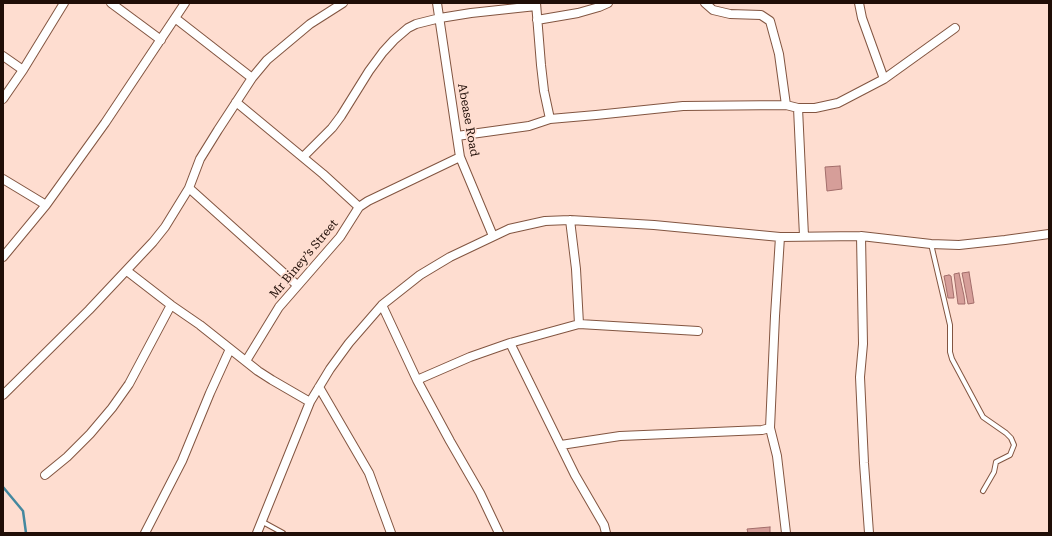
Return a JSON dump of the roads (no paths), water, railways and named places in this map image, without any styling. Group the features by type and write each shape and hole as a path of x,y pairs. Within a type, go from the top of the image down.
{"street":[{"path":"3,100 64,3"},
{"path":"111,3 161,40"},
{"path":"3,257 46,205 105,123 185,3"},
{"path":"3,395 127,271 161,232 189,188 200,159 252,78 266,60 310,24 343,3"},
{"name":"Abease Road","path":"437,3 460,157 493,236"},
{"path":"537,20 578,13 608,3"},
{"path":"705,3 713,10 730,14 761,15 770,21 778,54 786,105"},
{"path":"859,3 862,18 884,79"},
{"path":"303,157 332,128 369,71 394,40 408,28 416,24 471,13 536,4 544,91 550,119"},
{"path":"175,18 252,78"},
{"path":"457,136 529,126 550,119 596,116 683,106 786,105 798,108 815,108 838,103 884,79 955,28"},
{"path":"3,56 23,70"},
{"path":"236,102 303,157 359,207"},
{"path":"798,108 804,236"},
{"name":"Mr Biney’s Street","path":"246,361 278,307 340,237 359,207 368,201 460,157"},
{"path":"3,179 46,205"},
{"path":"189,188 298,285"},
{"path":"570,220 576,268 579,324"},
{"path":"257,533 310,402 330,369 349,343 382,305 420,275 435,265 509,229 529,224 570,220 662,225 780,237 860,236 931,244 959,245 1049,234"},
{"path":"860,236 863,344 860,377 869,533"},
{"path":"780,237 770,428 777,456 786,533"},
{"path":"127,271 272,380 310,402"},
{"path":"45,475 67,457 90,434 112,408 129,384 171,305"},
{"path":"382,305 417,380 480,493 499,533"},
{"path":"417,380 470,357 510,343 579,324 698,331"},
{"path":"510,343 562,445 575,475 604,525 606,533"},
{"path":"145,533 182,461 230,349"},
{"path":"319,388 369,473 391,533"},
{"path":"562,445 620,436 756,430 770,428"}],"lane":[{"path":"931,244 950,325 950,352 952,359 983,417 1006,433 1011,438 1014,446 1010,455 996,462 994,472 983,491"},
{"path":"262,521 283,533"}],"waterway":[{"path":"3,487 23,511 26,533"}]}
